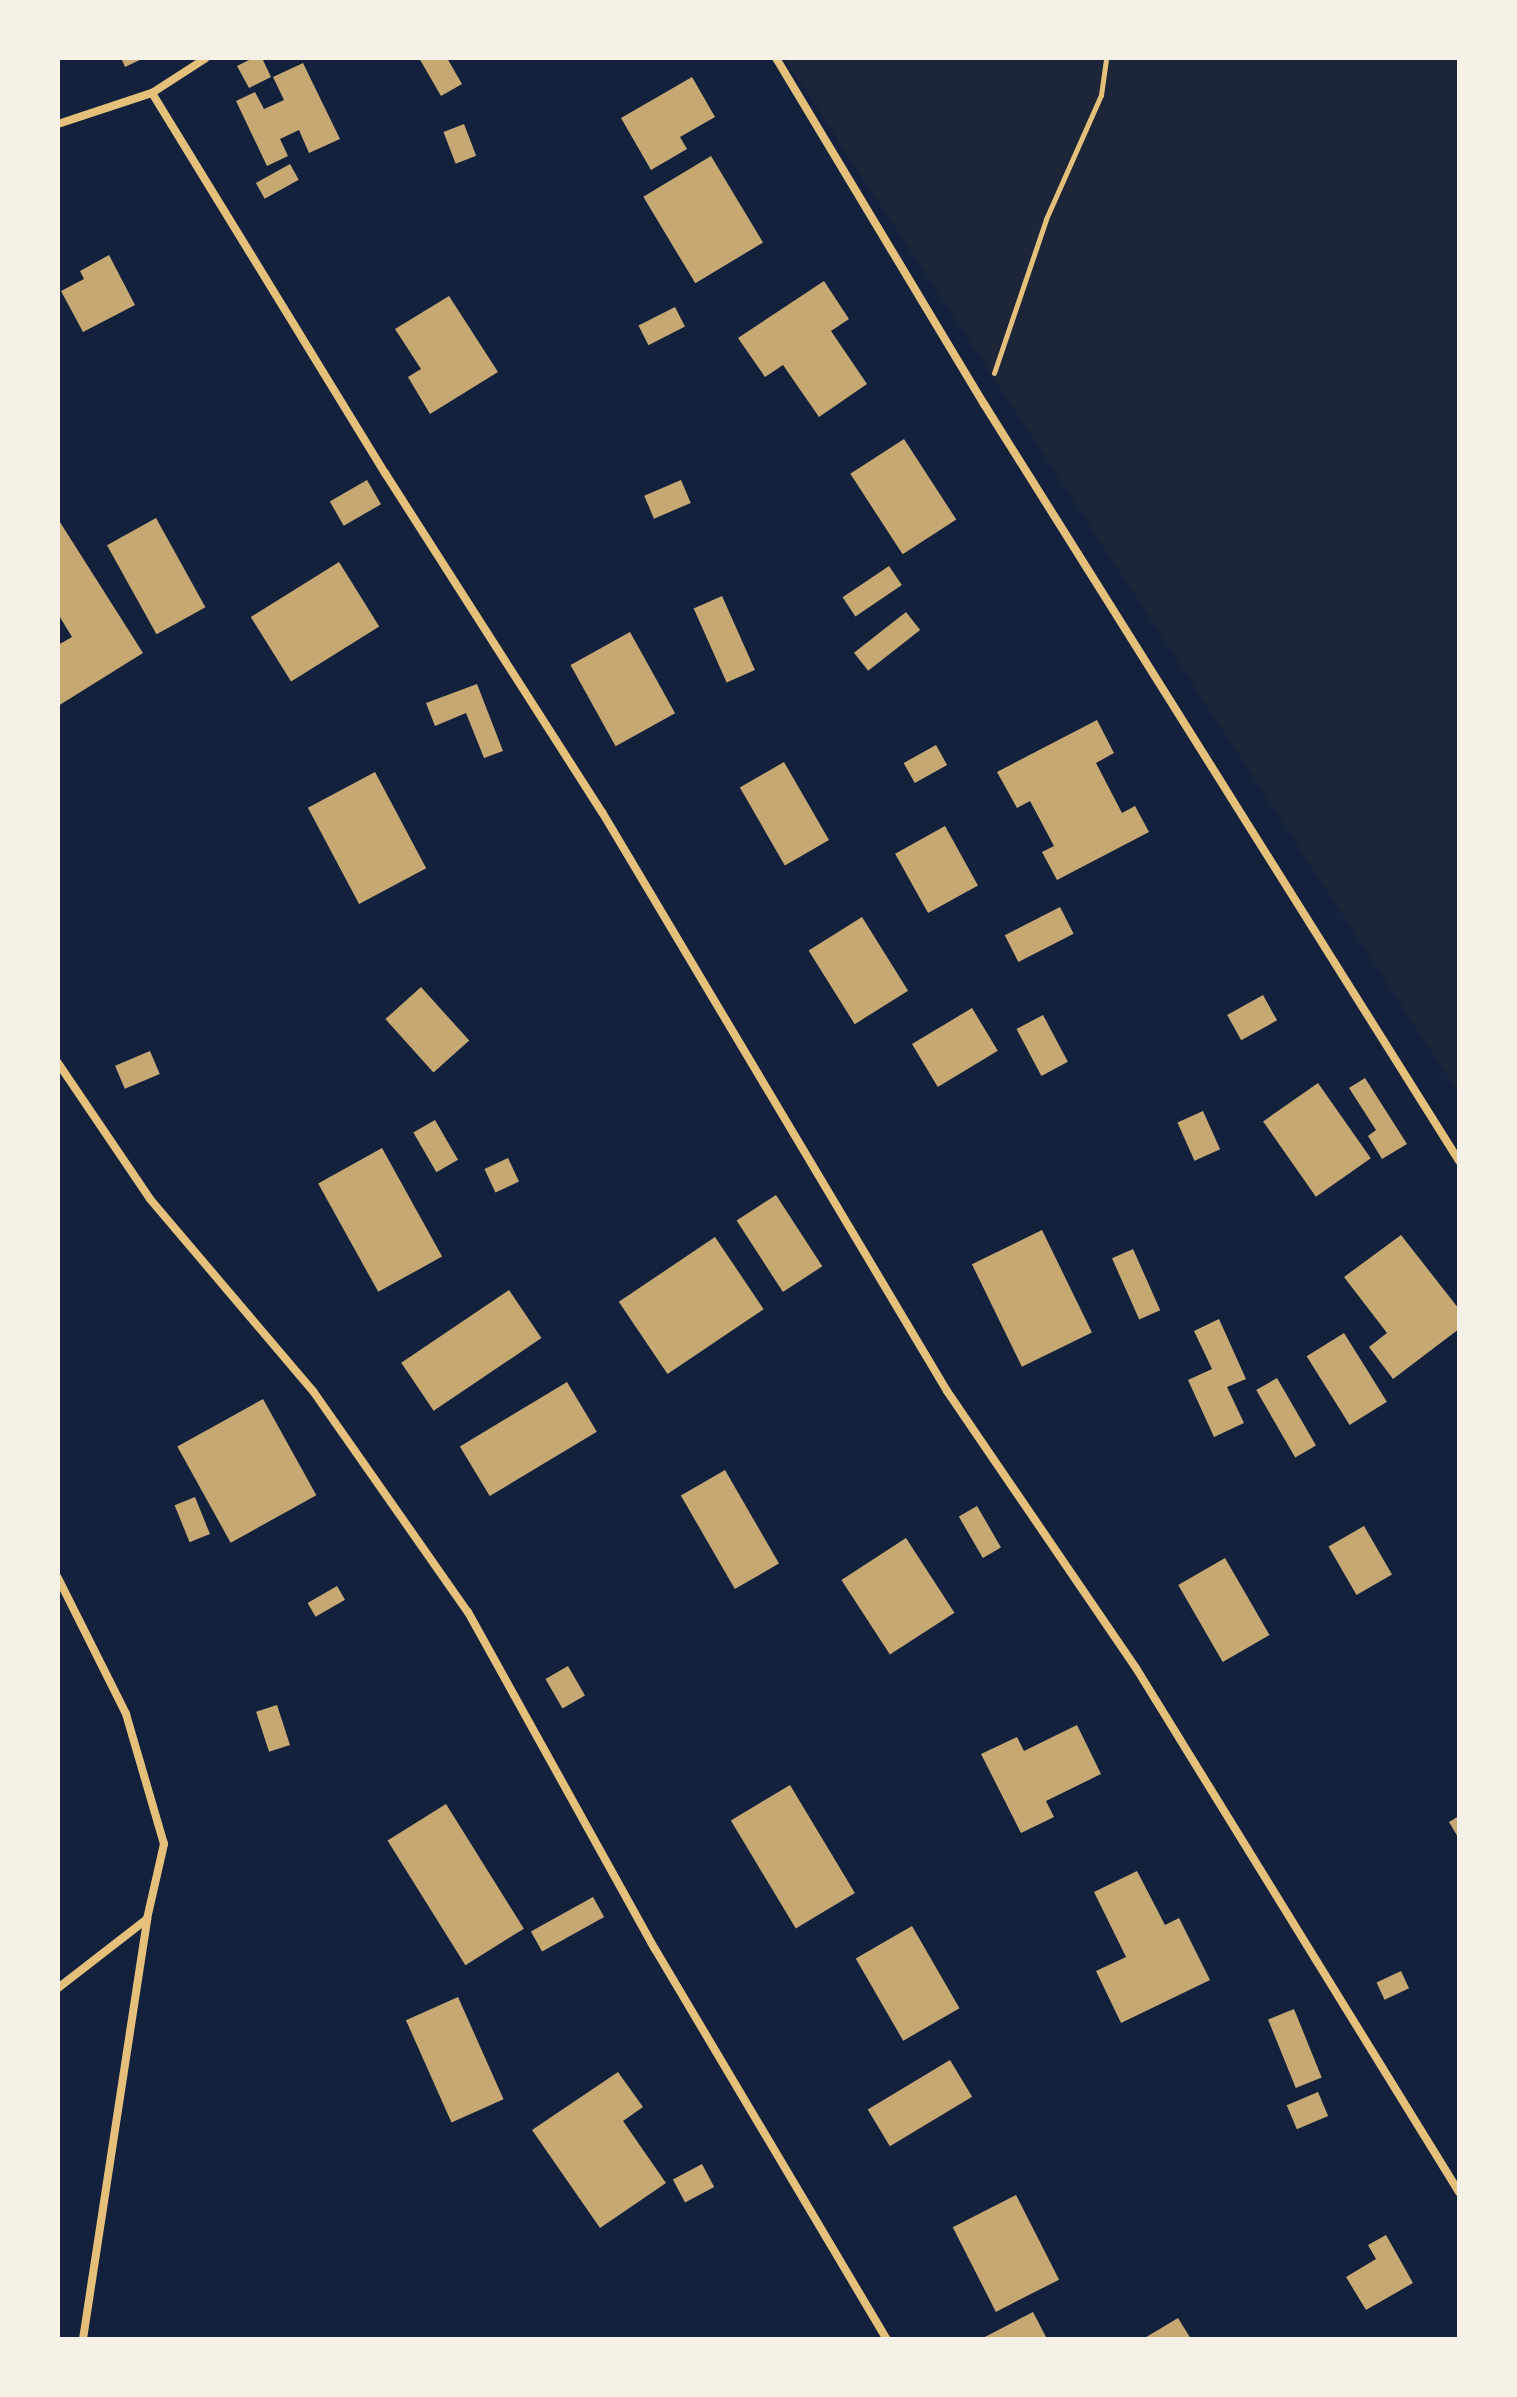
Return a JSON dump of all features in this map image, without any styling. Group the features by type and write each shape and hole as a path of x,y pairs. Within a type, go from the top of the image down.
{"street":[{"path":"58,124 152,93 206,58"},
{"path":"776,58 984,404 1459,1161"},
{"path":"152,93 376,460 602,812 947,1391 1144,1681 1459,2192"},
{"path":"58,1063 150,1199 313,1391 468,1612 655,1949 887,2339"},
{"path":"58,1578 126,1714 164,1844 147,1919 83,2339"},
{"path":"58,1988 147,1919"}],"path":[{"path":"984,404 1046,219 1101,95 1106,58"}],"shaded area":[{"path":"784,58 1459,58 1459,1094 1001,389"}],"building":[{"path":"121,58 144,58 125,67"},
{"path":"253,58 262,58 271,77 249,88 237,66"},
{"path":"419,58 447,58 462,84 441,96"},
{"path":"303,63 340,139 309,153 299,130 280,139 288,156 267,166 236,101 255,92 264,109 284,100 273,77"},
{"path":"692,77 715,117 680,137 687,149 651,170 621,118"},
{"path":"464,124 476,156 456,164 443,132"},
{"path":"711,156 763,243 695,283 643,197"},
{"path":"290,164 299,180 265,199 256,183"},
{"path":"109,255 135,305 83,332 61,291 84,279 80,271"},
{"path":"824,281 849,319 831,331 867,384 819,417 783,365 765,377 738,338"},
{"path":"449,296 498,372 430,414 408,377 421,369 395,329"},
{"path":"675,307 685,327 648,345 638,326"},
{"path":"904,439 956,520 903,554 850,474"},
{"path":"367,480 381,504 344,526 330,501"},
{"path":"681,480 691,503 654,519 644,496"},
{"path":"156,518 205,607 156,634 107,545"},
{"path":"58,519 143,653 58,706 58,645 72,637 58,614"},
{"path":"339,562 379,626 291,682 251,617"},
{"path":"889,566 902,585 855,616 843,597"},
{"path":"722,596 755,670 727,683 694,609"},
{"path":"906,612 920,630 868,671 854,653"},
{"path":"630,632 675,713 616,746 571,665"},
{"path":"477,684 503,751 484,758 466,713 435,726 426,703"},
{"path":"1097,720 1114,753 1096,763 1122,813 1135,806 1149,832 1057,880 1042,852 1054,846 1030,801 1017,808 997,772"},
{"path":"936,745 947,765 915,783 904,763"},
{"path":"784,762 829,840 785,865 740,788"},
{"path":"375,772 426,868 359,904 308,808"},
{"path":"945,826 978,885 928,913 895,854"},
{"path":"1060,907 1074,934 1018,962 1005,935"},
{"path":"862,917 908,991 855,1024 809,950"},
{"path":"421,987 469,1041 434,1073 385,1019"},
{"path":"1263,995 1277,1020 1241,1040 1227,1015"},
{"path":"972,1008 998,1051 938,1087 912,1044"},
{"path":"1043,1015 1068,1062 1041,1076 1017,1029"},
{"path":"150,1051 160,1074 125,1089 115,1066"},
{"path":"1365,1078 1407,1144 1382,1159 1368,1136 1376,1130 1349,1088"},
{"path":"1318,1083 1371,1158 1316,1197 1263,1121"},
{"path":"1203,1111 1220,1149 1195,1161 1177,1122"},
{"path":"435,1120 458,1160 436,1172 413,1132"},
{"path":"382,1148 442,1256 378,1292 318,1183"},
{"path":"508,1158 519,1182 495,1193 484,1169"},
{"path":"776,1195 822,1266 783,1292 737,1221"},
{"path":"1042,1230 1092,1332 1022,1367 972,1264"},
{"path":"1401,1235 1459,1309 1459,1329 1393,1379 1369,1347 1387,1333 1344,1277"},
{"path":"715,1237 764,1309 667,1374 619,1302"},
{"path":"1133,1249 1160,1310 1139,1320 1112,1258"},
{"path":"509,1290 541,1338 434,1411 401,1363"},
{"path":"1219,1319 1246,1379 1227,1387 1244,1423 1214,1437 1188,1380 1212,1369 1194,1331"},
{"path":"1344,1333 1387,1402 1350,1425 1307,1356"},
{"path":"1277,1378 1316,1446 1295,1458 1256,1390"},
{"path":"567,1382 597,1432 490,1496 460,1446"},
{"path":"263,1399 316,1495 231,1543 177,1447"},
{"path":"725,1470 779,1564 735,1589 681,1496"},
{"path":"195,1497 210,1534 190,1542 175,1505"},
{"path":"977,1506 1001,1548 983,1558 959,1516"},
{"path":"1364,1526 1392,1574 1356,1595 1328,1546"},
{"path":"906,1538 954,1613 890,1655 841,1580"},
{"path":"1225,1558 1270,1635 1223,1662 1178,1585"},
{"path":"337,1586 345,1600 316,1617 308,1603"},
{"path":"568,1666 585,1695 562,1708 545,1679"},
{"path":"277,1705 290,1745 269,1752 256,1712"},
{"path":"1077,1725 1101,1774 1046,1801 1054,1817 1021,1833 981,1754 1017,1737 1024,1751"},
{"path":"790,1785 855,1893 796,1929 731,1821"},
{"path":"446,1804 524,1929 465,1965 387,1841"},
{"path":"1459,1816 1459,1839 1449,1822"},
{"path":"1137,1871 1165,1925 1179,1918 1210,1980 1121,2023 1096,1971 1126,1957 1094,1892"},
{"path":"593,1897 604,1917 542,1952 531,1931"},
{"path":"912,1926 960,2008 903,2041 856,1958"},
{"path":"1401,1971 1409,1988 1385,2000 1377,1982"},
{"path":"458,1997 504,2099 451,2123 406,2020"},
{"path":"1294,2009 1322,2078 1296,2088 1268,2019"},
{"path":"950,2060 972,2097 890,2146 868,2109"},
{"path":"618,2072 643,2107 623,2121 666,2183 600,2228 532,2130"},
{"path":"1318,2092 1328,2116 1297,2129 1287,2105"},
{"path":"702,2164 714,2187 685,2202 673,2179"},
{"path":"1016,2195 1059,2280 996,2312 953,2227"},
{"path":"1386,2235 1413,2283 1366,2310 1346,2277 1376,2259 1368,2245"},
{"path":"1033,2312 1047,2339 981,2339"},
{"path":"1178,2318 1191,2339 1143,2339"}]}
